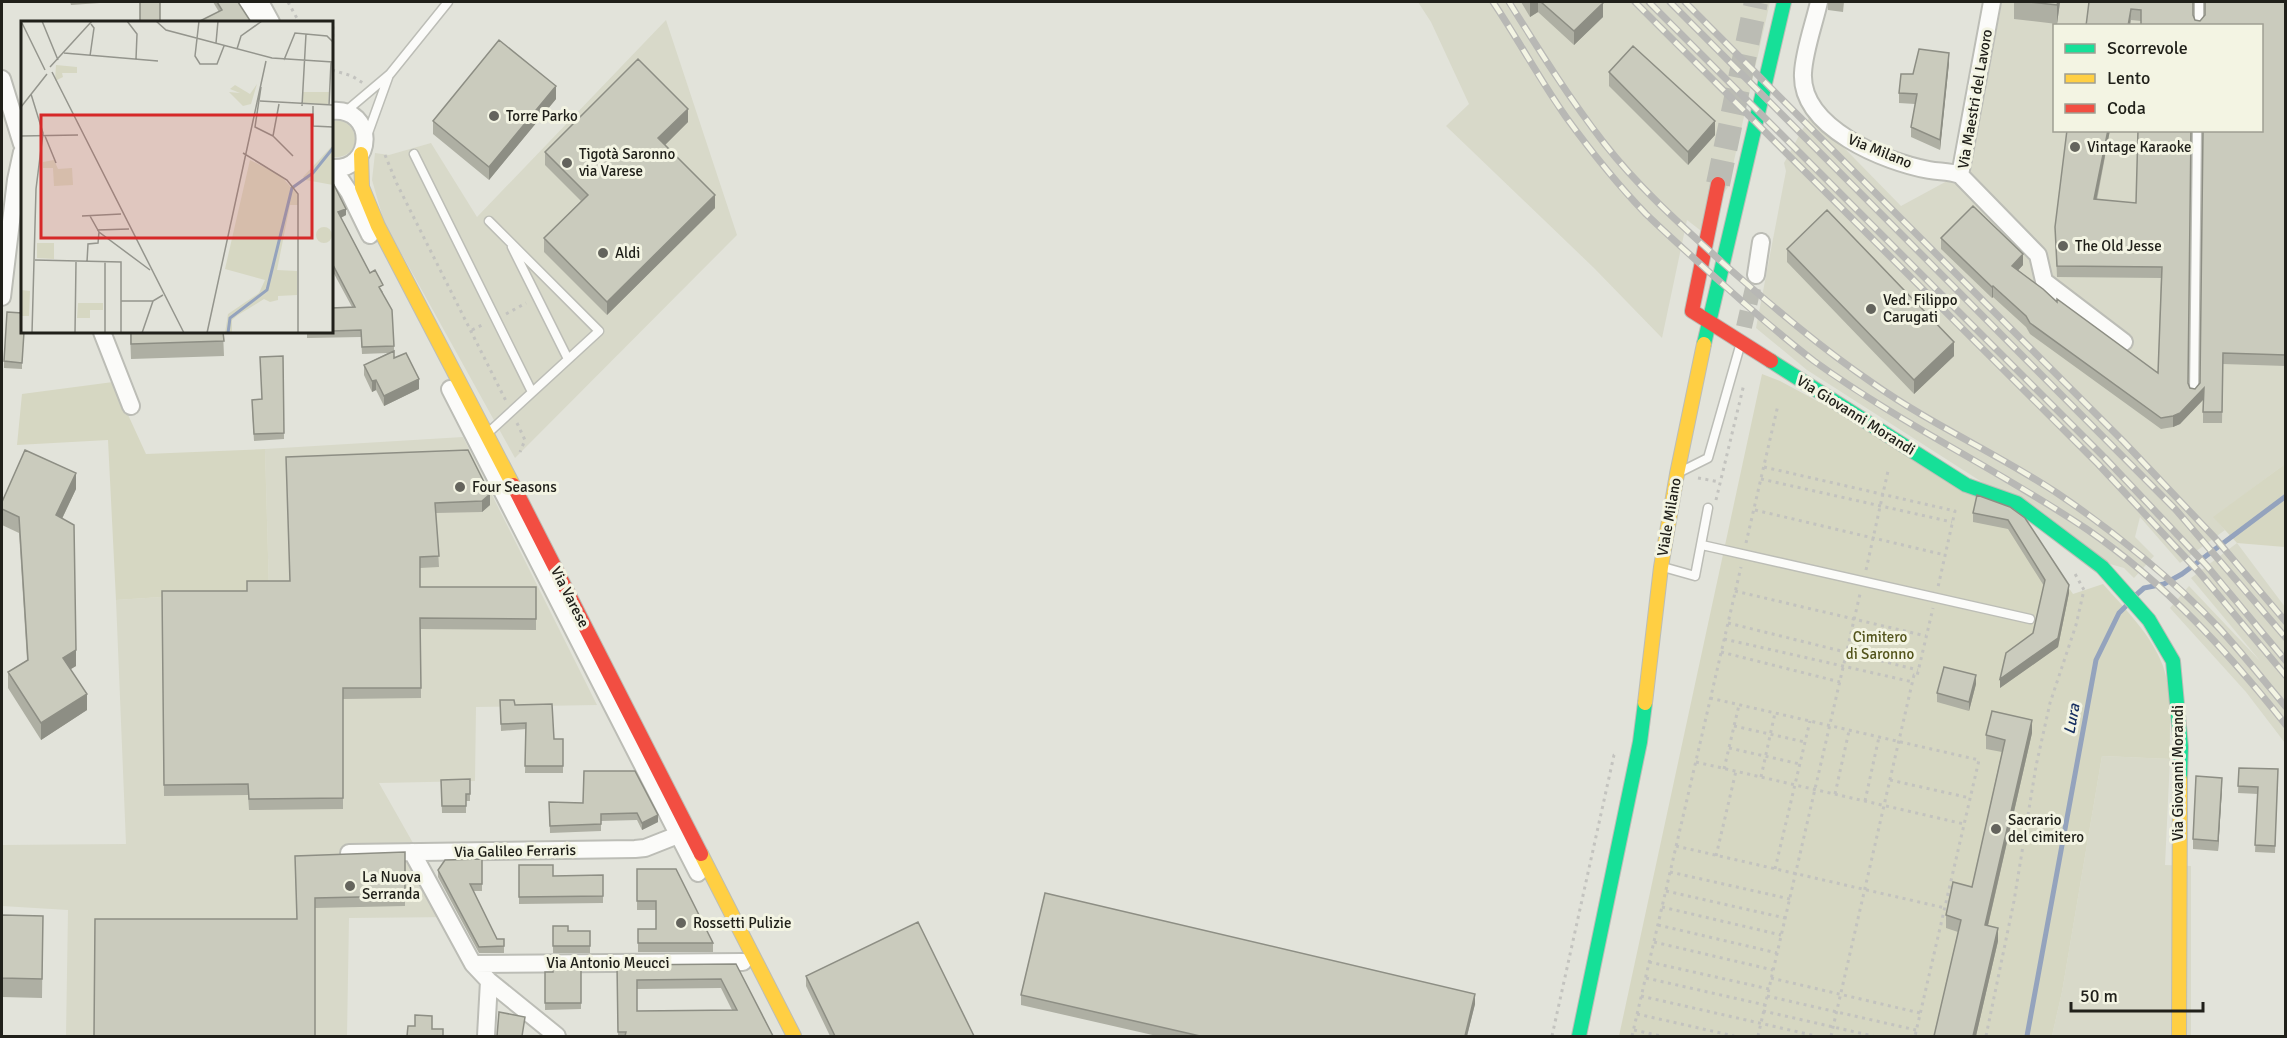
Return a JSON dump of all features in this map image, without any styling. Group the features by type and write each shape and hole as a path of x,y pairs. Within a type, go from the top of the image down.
{"street":[{"path":"246,2 256,21"},
{"path":"260,2 270,21"},
{"name":"Viale Milano","path":"1579,1036 1640,742 1661,567 1677,474 1709,322 1784,2"},
{"name":"Via Milano","path":"1819,2 1803,75 1809,102 1825,122 1845,139 1908,164 1960,175"},
{"name":"Via Maestri del Lavoro","path":"1992,2 1960,175 2038,255 2044,281 2124,342"},
{"path":"2,80 21,141"},
{"path":"333,168 348,166 363,148 361,124 351,114 338,111"},
{"name":"Via Varese","path":"363,148 362,187 368,204 794,1036"},
{"path":"2,297 13,179 21,155"},
{"name":"Via Varese","path":"333,169 349,192 781,1036"},
{"path":"1709,322 1692,311 1718,184"},
{"path":"1756,275 1761,242"},
{"name":"Via Giovanni Morandi","path":"1709,322 1742,335 1966,485 2017,503 2102,567 2149,620 2173,661 2177,688 2181,747 2179,1036"},
{"path":"102,333 131,406"},
{"name":"Via Galileo Ferraris","path":"349,853 635,849 645,848 678,836"},
{"path":"412,852 473,964 489,981 557,1036"},
{"name":"Via Antonio Meucci","path":"473,964 743,962"},
{"path":"486,1036 489,981"}],"lane":[{"path":"338,111 390,74 448,2"},
{"path":"2199,2 2199,24"},
{"path":"363,148 390,74"},
{"path":"2193,394 2197,132"},
{"path":"414,154 532,392"},
{"path":"487,434 599,331 489,220"},
{"path":"507,239 568,359"},
{"path":"1677,474 1708,458 1742,335"},
{"path":"1661,567 1695,576 1708,508"},
{"path":"1702,545 2030,619"}],"path":[{"path":"288,2 298,21"},
{"path":"333,70 364,83"},
{"path":"333,76 340,73"},
{"path":"385,155 397,184 525,440 518,458"},
{"path":"472,330 537,297"},
{"path":"1708,508 1716,500 1745,379"},
{"path":"1764,467 1955,511 1919,670 1917,676 1914,675 1831,1036"},
{"path":"1758,1036 1888,471"},
{"path":"1761,479 1953,522"},
{"path":"1754,510 1945,555"},
{"path":"1986,1036 2014,902 2036,766 2050,703 2076,625 2084,590 2072,569 2078,548"},
{"path":"1735,591 1927,636"},
{"path":"1728,623 1919,670"},
{"path":"1724,638 1913,682"},
{"path":"1721,652 1840,682"},
{"path":"1632,1036 1710,698 1979,760 1915,1036"},
{"path":"1725,769 1739,705"},
{"path":"1761,777 1775,713"},
{"path":"1775,869 1810,722"},
{"path":"1734,726 1805,742"},
{"path":"1835,794 1849,730"},
{"path":"1864,801 1879,737"},
{"path":"1552,1036 1614,755 1640,742"},
{"path":"1729,748 1800,764"},
{"path":"1696,762 1964,824"},
{"path":"1716,856 1736,771"},
{"path":"1890,780 1970,798"},
{"path":"1676,846 1945,908"},
{"path":"1670,872 1790,899"},
{"path":"1666,891 1785,918"},
{"path":"1662,907 1781,934"},
{"path":"1658,926 1777,953"},
{"path":"1654,942 1773,970"},
{"path":"1649,962 1769,989"},
{"path":"1646,978 1765,1005"},
{"path":"1771,978 1920,1012"},
{"path":"1641,996 1816,1036"},
{"path":"1767,996 1916,1030"},
{"path":"1763,1011 1873,1036"},
{"path":"1637,1014 1734,1036"},
{"path":"1634,1030 1661,1036"}],"shaded area":[{"path":"1418,2 1770,2 1728,187 1700,230 1687,220 1662,338 1594,268 1446,126 1469,104 1431,22"},
{"path":"2002,2 2285,2 2285,464 2214,517 2225,530 2180,563 2140,517 2135,537 2154,556 2134,578 2124,568 2110,564 1807,370 1756,328 1786,171 1784,163 1811,114 1901,206 1971,168"},
{"path":"666,20 737,235 515,458 384,222 372,180 375,153 389,155 431,143 477,217"},
{"path":"463,437 597,705 476,707 475,781 379,783 455,917 349,918 347,1036 66,1036 68,910 2,906 2,845 126,844 116,600 269,590 265,449"},
{"path":"2237,543 2285,607 2285,743 2246,692 2170,608 2189,586 2261,662 2191,578"},
{"path":"2102,756 2170,759 2165,865 2191,866 2191,1036 2052,1036 2062,992"}],"green space":[{"path":"333,121 342,121 353,131 354,146 350,152 333,157"},
{"name":"Cimitero di Saronno","path":"1762,374 1780,381 2013,506 2073,594 2103,584 2145,633 2158,654 2166,677 2169,700 2170,759 2102,756 2062,992 2052,1036 1619,1036"},
{"path":"113,382 146,454 265,449 269,590 116,600 108,440 17,445 22,394"},
{"path":"2285,464 2285,547 2237,543 2213,517"}],"building":[{"path":"140,2 160,2 160,21 140,21"},
{"path":"217,2 238,2 250,21 200,21 222,10"},
{"path":"1541,2 1601,2 1603,3 1574,31"},
{"path":"2029,2 2058,2 2057,5"},
{"path":"2089,2 2193,2 2193,15 2195,20 2200,21 2205,15 2205,2 2286,2 2286,355 2223,353 2222,412 2203,412 2204,388 2180,413 2161,418 2030,323 2026,316 1941,238 1973,206 2023,254 2012,266 2057,302 2057,299 2158,373 2162,267 2057,266 2055,227 2067,132 2108,132 2094,199 2136,203 2138,132 2191,132 2188,383 2190,388 2195,389 2200,383 2203,132 2263,132 2263,24 2141,24 2141,10 2131,9 2128,24 2086,24"},
{"name":"Torre Parko","path":"499,40 556,86 489,167 433,121"},
{"path":"1633,46 1715,121 1688,152 1609,72"},
{"path":"1919,49 1949,53 1940,140 1911,127 1917,94 1899,93 1901,74 1913,74"},
{"path":"638,59 688,109 658,138 715,195 607,302 544,238 588,195 545,152"},
{"path":"333,183 346,209 338,212 370,273 375,270 383,285 379,287 392,310 394,346 362,347 361,330 333,331 333,308 355,307 333,265"},
{"name":"Ved. Filippo Carugati","path":"1827,210 1954,342 1914,380 1787,249"},
{"path":"7,312 21,313 21,333 24,333 22,363 4,361"},
{"path":"131,333 223,333 224,341 131,344"},
{"path":"394,351 394,358 406,353 419,379 384,396 376,380 372,381 364,365"},
{"path":"283,356 284,433 254,434 252,400 262,399 260,357"},
{"path":"25,450 76,473 56,515 74,525 76,650 63,658 87,694 41,723 8,672 28,660 19,517 2,509 2,502"},
{"path":"468,450 490,494 482,501 435,503 439,556 420,557 420,587 536,587 536,619 420,618 421,688 343,688 343,798 249,799 248,784 164,785 162,591 247,591 247,581 290,581 286,457"},
{"path":"1977,495 2010,507 2025,518 2069,585 2058,638 2000,679 2006,653 2033,633 2045,580 2008,520 1973,513"},
{"path":"1944,667 1976,675 1969,702 1937,693"},
{"path":"500,700 514,700 515,705 552,704 554,739 563,739 563,766 525,766 526,723 501,724"},
{"path":"1992,711 2032,720 1985,925 1998,928 1973,1036 1934,1036 1961,920 1946,915 1953,882 1972,887 2005,740 1986,735"},
{"path":"2239,768 2278,769 2275,846 2255,845 2258,787 2238,786"},
{"path":"584,771 635,771 658,815 642,823 637,813 601,814 601,824 550,826 549,802 583,803"},
{"path":"2196,776 2222,778 2218,841 2193,839"},
{"path":"470,779 470,794 466,794 466,806 442,806 441,780"},
{"path":"405,852 405,896 315,898 315,1036 94,1036 95,919 297,919 295,856"},
{"path":"482,859 482,884 470,884 497,939 504,939 504,946 479,947 438,870 445,860"},
{"path":"519,865 553,865 553,876 603,875 603,896 519,897"},
{"name":"Rossetti Pulizie","path":"637,869 676,869 713,943 638,943 638,929 656,929 656,901 637,901"},
{"path":"1045,893 1475,994 1465,1036 1200,1036 1021,995"},
{"path":"2,915 43,916 42,979 2,978"},
{"path":"918,922 974,1036 835,1036 806,976"},
{"path":"553,926 568,926 568,931 590,931 590,946 553,946"},
{"path":"736,964 773,1036 625,1036 626,1032 618,1032 617,965","holes":["721,979 737,1010 637,1011 637,980"]},
{"path":"553,967 581,967 581,1003 545,1003 545,972 553,972"},
{"path":"499,1012 525,1017 522,1036 497,1036"},
{"path":"415,1015 432,1016 432,1029 443,1029 443,1036 407,1036 408,1026 415,1026"}],"waterway":[{"name":"Lura","path":"2136,595 2144,588 2164,584 2182,574 2286,496"},
{"name":"Lura","path":"2027,1036 2096,660 2119,613 2128,604"}],"tunnel":[{"path":"1718,184 1756,2"},
{"path":"1744,327 1756,275"}],"railway":[{"path":"1493,2 1556,103 1585,142 1635,203 1676,242 1759,316 1814,361 1881,406 2054,508 2116,551 2194,620 2286,725"},
{"path":"1509,2 1566,91 1617,160 1708,250 1797,326 1854,370 1919,413 2057,493 2121,540 2163,575 2220,629 2286,707"},
{"path":"1635,2 2098,464 2199,572 2286,676"},
{"path":"1649,2 2105,458 2207,566 2286,661"},
{"path":"1670,2 2176,510 2286,638"},
{"path":"1685,2 2123,441 2215,538 2286,622"}],"traffic: fast":[{"path":"1704,344 1784,2"},
{"path":"1771,361 1966,485 2017,503 2102,567 2149,620 2173,661 2181,747 2180,779"},
{"path":"1579,1036 1640,742 1645,703"}],"traffic: slow":[{"path":"361,154 362,187 378,226 513,485"},
{"path":"1645,703 1661,567 1677,474 1704,344"},
{"path":"2179,1036 2180,779"},
{"path":"701,854 794,1036"}],"traffic: jam":[{"path":"1718,184 1692,311 1771,361"},
{"path":"513,485 701,854"}],"place":[{"name":"Torre Parko","path":"494,116"},
{"name":"Vintage Karaoke","path":"2075,147"},
{"name":"Tigotà Saronno via Varese","path":"567,163"},
{"name":"The Old Jesse","path":"2063,246"},
{"name":"Aldi","path":"603,253"},
{"name":"Ved. Filippo Carugati","path":"1871,309"},
{"name":"Four Seasons","path":"460,487"},
{"name":"Sacrario del cimitero","path":"1996,829"},
{"name":"La Nuova Serranda","path":"350,886"},
{"name":"Rossetti Pulizie","path":"681,923"}]}
